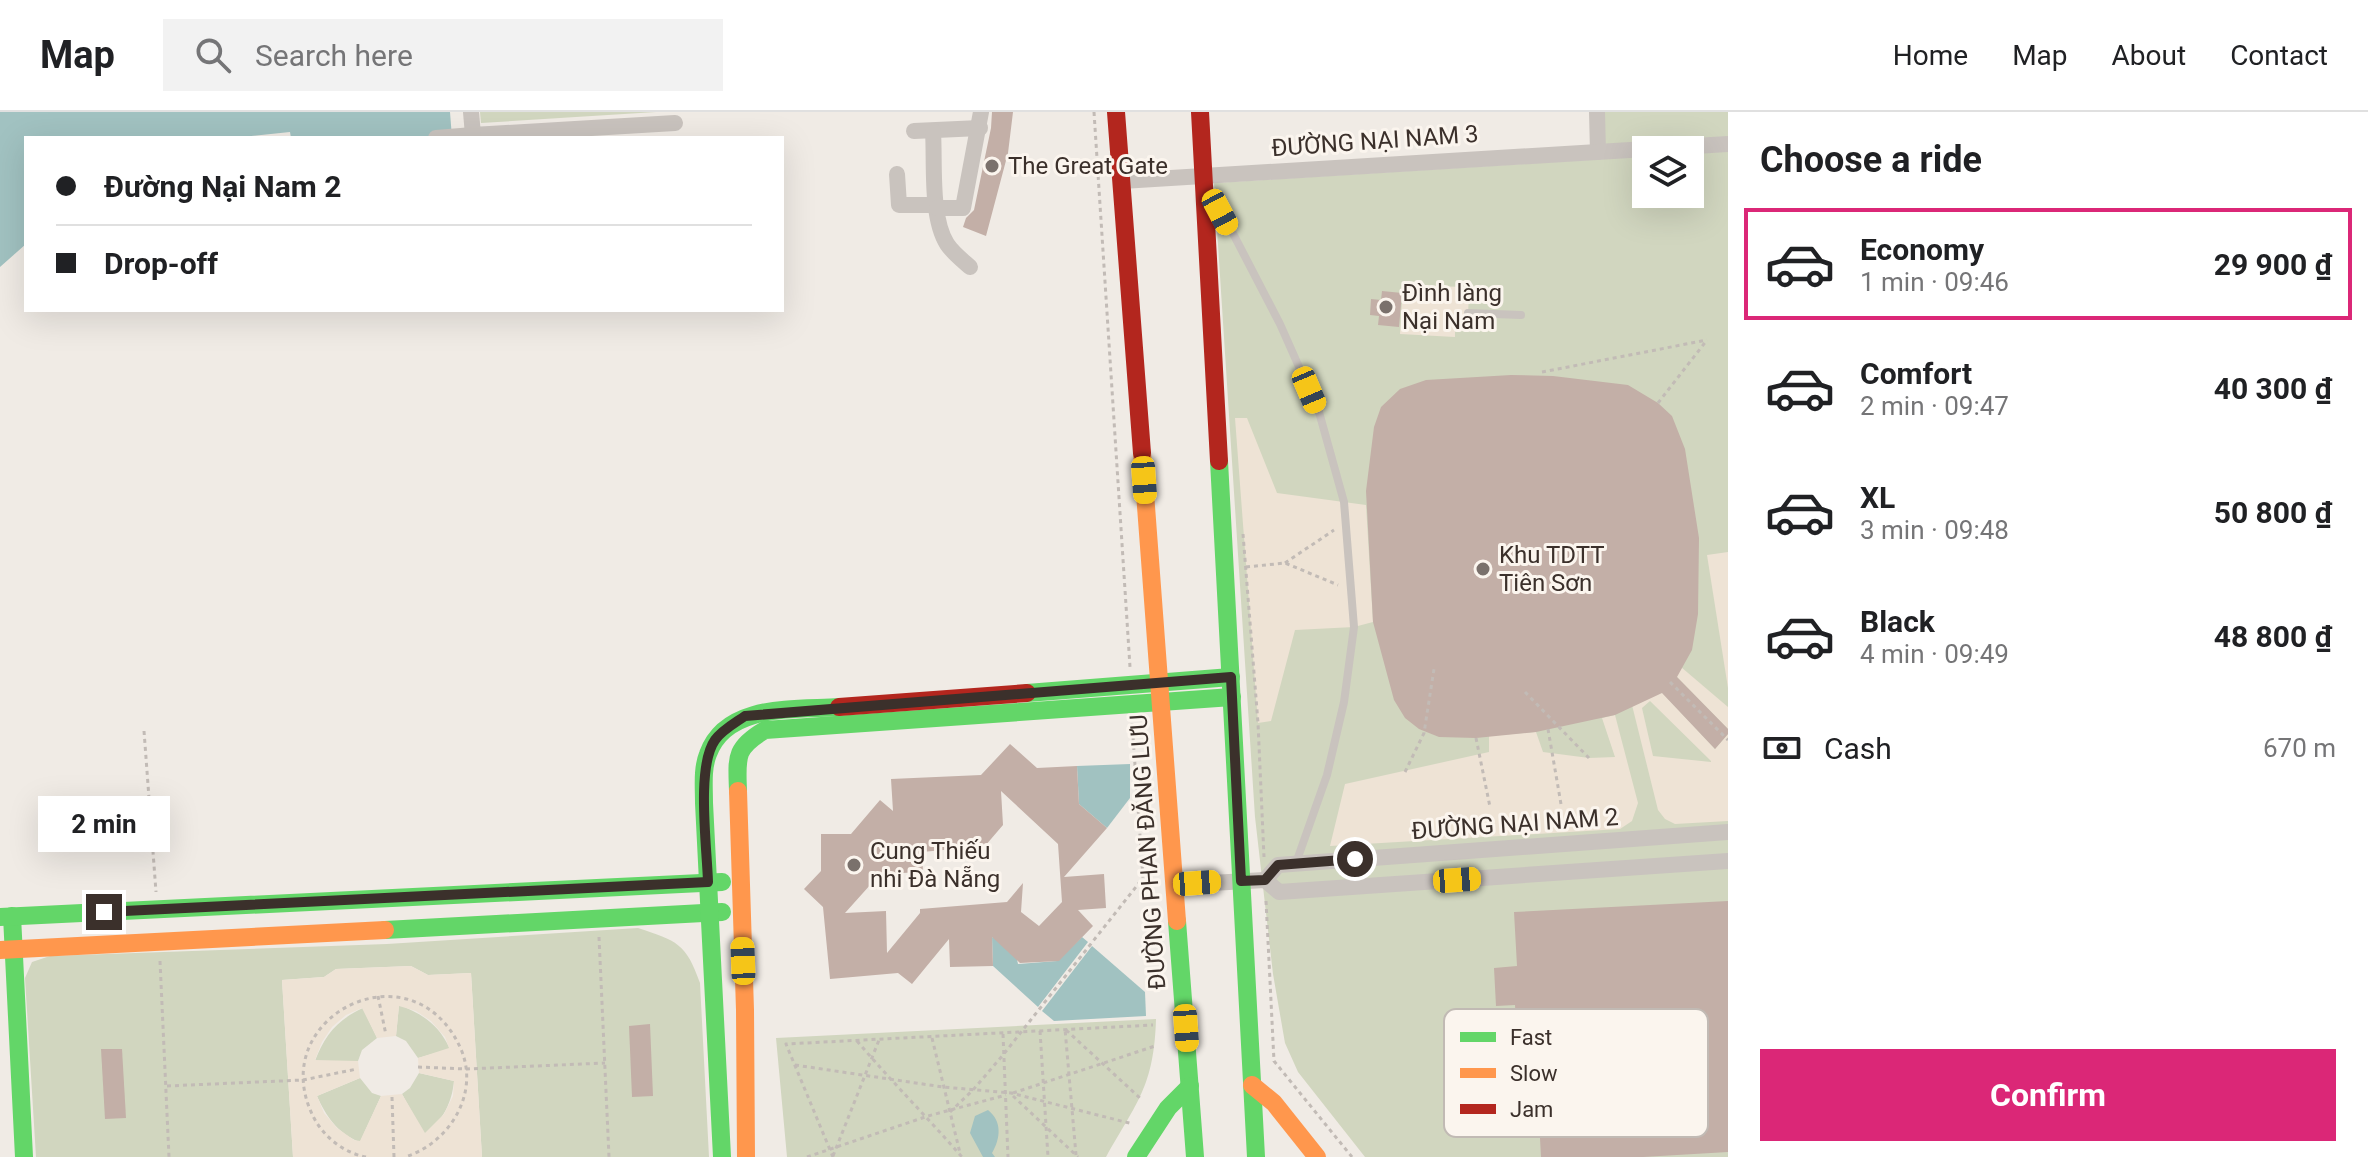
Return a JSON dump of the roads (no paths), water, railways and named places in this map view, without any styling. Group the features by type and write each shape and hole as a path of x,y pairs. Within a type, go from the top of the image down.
{"street":[{"path":"471,112 473,135"},
{"name":"ĐƯỜNG PHAN ĐĂNG LƯU","path":"1116,112 1195,1157"},
{"path":"1200,112 1256,1157"},
{"path":"1597,112 1598,152"},
{"path":"897,174 899,205 963,208 980,120 933,131 914,131"},
{"path":"461,136 675,123"},
{"path":"933,131 936,207 942,234 948,245 970,267"},
{"name":"ĐƯỜNG NẠI NAM 3","path":"1122,181 1728,144"},
{"path":"746,1157 738,755 745,742 765,730 1160,691 1231,677"},
{"path":"722,1157 704,800 707,755 717,737 745,716 1131,686 1232,697"},
{"name":"ĐƯỜNG NẠI NAM 2","path":"1265,880 1278,865 1728,832"},
{"name":"ĐƯỜNG NẠI NAM 2","path":"1175,885 1265,880 1279,892 1728,861"},
{"path":"24,1157 6,916 740,881"},
{"path":"516,891 518,924"},
{"path":"239,907 241,939"},
{"path":"7,949 741,912"},
{"path":"0,1078 20,1077"},
{"path":"1252,1085 1274,1103 1317,1157"},
{"path":"1136,1157 1168,1108 1190,1086"}],"lane":[{"path":"1205,176 1220,212 1280,324 1319,412 1344,502 1354,627 1344,702 1327,775 1296,864"},
{"path":"1468,313 1521,315"}],"water":[{"path":"0,112 450,112 452,136 291,136 290,132 251,136 24,136 24,246 0,267"},
{"path":"1130,764 1130,798 1107,828 1079,804 1077,766"},
{"path":"992,937 1014,946 1018,964 1057,961 1082,937 1088,942 1038,1007 993,966"},
{"path":"1092,946 1145,992 1146,1016 1054,1021 1042,1011"},
{"path":"988,1110 996,1119 999,1130 992,1153 995,1157 983,1157 970,1133 975,1116"}],"place":[{"name":"The Great Gate","path":"992,166"},
{"name":"Đình làng Nại Nam","path":"1386,307"},
{"name":"Khu TDTT Tiên Sơn","path":"1483,569"},
{"name":"Cung Thiếu nhi Đà Nẵng","path":"854,865"}]}
